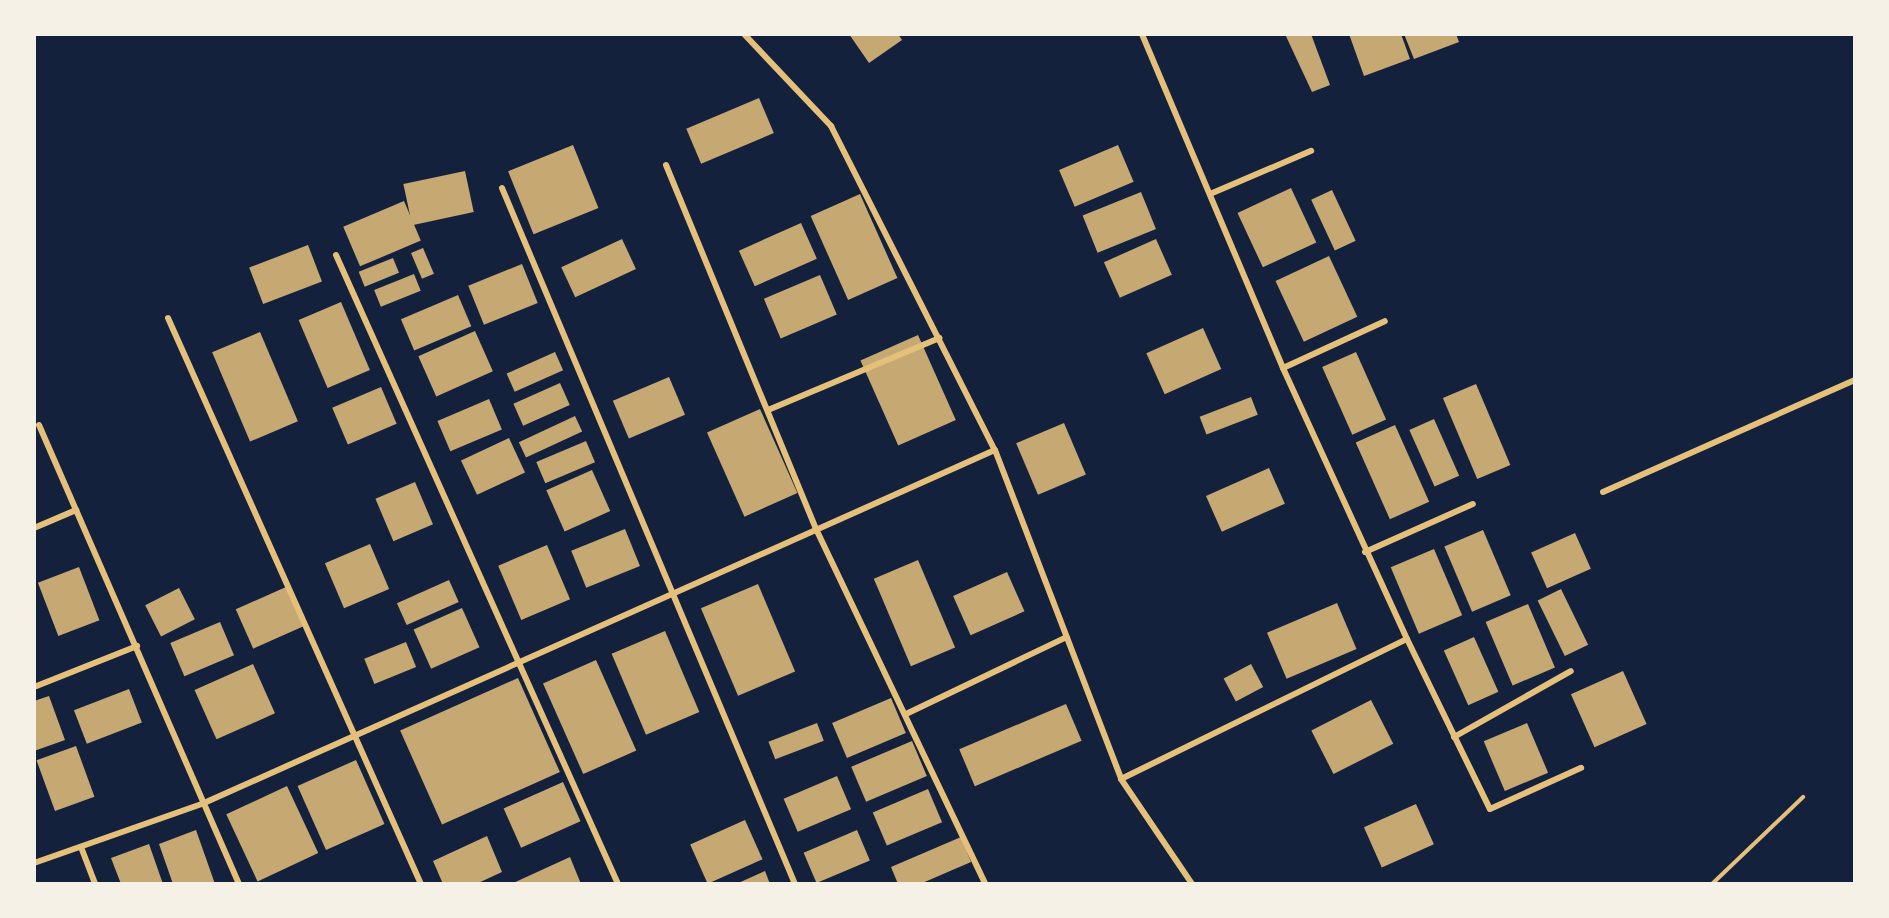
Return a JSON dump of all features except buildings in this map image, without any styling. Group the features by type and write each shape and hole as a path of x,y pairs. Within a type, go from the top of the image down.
{"street":[{"path":"744,34 831,126 996,450 1121,779 1192,884"},
{"path":"1142,34 1283,368 1365,552 1490,809 1581,768"},
{"path":"1210,194 1311,151"},
{"path":"666,165 817,531 985,884"},
{"path":"502,188 795,884"},
{"path":"336,255 521,663 618,884"},
{"path":"168,318 421,884"},
{"path":"1283,368 1385,321"},
{"path":"768,410 939,338"},
{"path":"1603,492 1854,380"},
{"path":"39,425 239,884"},
{"path":"34,863 204,803 996,450"},
{"path":"1365,552 1473,504"},
{"path":"34,528 76,510"},
{"path":"906,714 1067,638"},
{"path":"1121,779 1407,639"},
{"path":"34,687 137,646"},
{"path":"1454,736 1571,671"},
{"path":"81,847 95,884"}],"path":[{"path":"1712,884 1803,797"}]}
